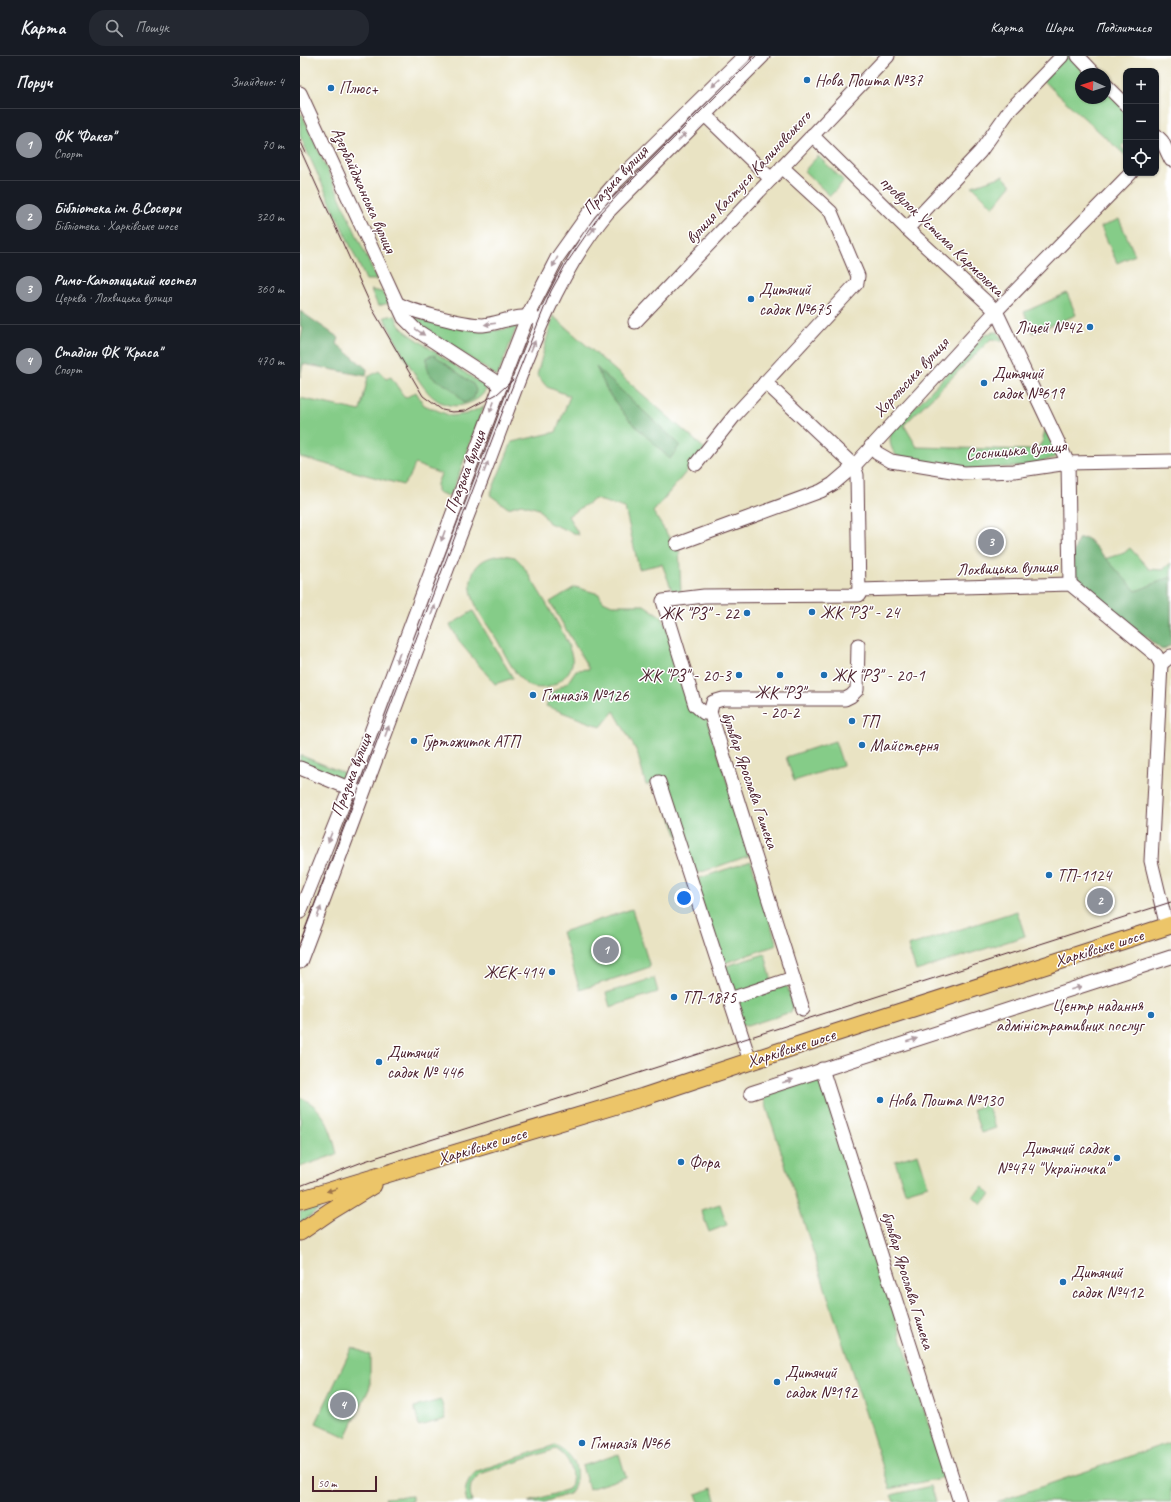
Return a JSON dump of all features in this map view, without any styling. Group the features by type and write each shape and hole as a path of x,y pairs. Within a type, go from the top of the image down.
{"main road":[{"name":"Харківське шосе","path":"300,1200 642,1097 1169,926"},
{"name":"Харківське шосе","path":"300,1232 353,1196 410,1168"}],"street":[{"name":"Празька вулиця","path":"300,912 349,788 456,499 528,315 557,258 589,213 617,181 744,56"},
{"name":"Празька вулиця","path":"300,962 472,503 543,321 567,269 594,228 629,190 763,56"},
{"name":"вулиця Кастуся Калиновського","path":"635,322 888,56"},
{"path":"907,229 980,152 1009,111 1062,56"},
{"path":"1078,56 1090,68"},
{"path":"1111,90 1125,104"},
{"name":"Азербайджанська вулиця","path":"300,93 404,318 412,327 493,380 500,387"},
{"path":"705,115 771,179"},
{"name":"провулок Устима Кармелюка","path":"812,135 907,229 996,311 1068,463 1070,584"},
{"path":"1161,139 1171,160"},
{"path":"696,464 735,415 857,283 858,276 831,212 782,167"},
{"name":"Хорольська вулиця","path":"677,544 821,491 833,484 854,466 996,311 1128,176"},
{"path":"396,303 413,311 481,325 494,324 528,315 543,321"},
{"path":"765,382 854,466 857,475 859,592"},
{"name":"Сосницька вулиця","path":"871,446 877,454 892,460 964,473 1014,471 1068,463 1171,461"},
{"path":"456,499 472,503"},
{"name":"Лохвицька вулиця","path":"663,601 704,596 1070,584 1156,656 1166,660"},
{"name":"бульвар Ярослава Гашека","path":"663,601 695,705 704,713 710,712 803,1009"},
{"path":"710,712 713,702 723,699 844,699 851,696 857,690 858,644"},
{"path":"1166,660 1151,861 1169,926"},
{"path":"300,768 364,793"},
{"path":"659,782 750,1061"},
{"name":"Харківське шосе","path":"751,1093 1171,957"},
{"path":"730,999 793,978"},
{"name":"бульвар Ярослава Гашека","path":"822,1069 960,1502"}],"green space":[{"path":"1065,56 1072,56 1085,68 1075,68 1075,104 1111,104 1111,94 1123,105 1123,145 1121,147 1123,149 1123,153 1042,80"},
{"path":"300,114 302,114 377,280 366,280 300,136"},
{"path":"818,156 844,181 830,196 804,171"},
{"path":"1003,176 1011,185 993,207 972,186"},
{"path":"1119,219 1135,255 1117,263 1101,227"},
{"path":"371,290 382,292 389,303 378,306"},
{"path":"1067,293 1076,315 1033,333 1024,312"},
{"path":"300,311 339,338 337,344 367,369 366,376 303,364 300,377 300,342 303,327 300,326"},
{"path":"395,315 399,325 405,331 487,388 483,394 473,402 458,406 445,404 434,398 414,372 384,317"},
{"path":"409,316 450,326 476,330 489,331 517,326 497,376 417,323"},
{"path":"553,316 705,449 653,512 674,545 679,546 681,593 673,593 662,564 639,569 625,508 595,499 568,516 579,535 549,523 539,509 521,504 508,508 490,495 512,442 556,432 570,396 547,387 537,375"},
{"path":"998,332 1003,341 991,339 904,425 917,447 1036,450 1042,442 1045,430 1057,450 1056,456 1026,466 969,469 898,457 893,451 891,445 891,432 985,335"},
{"path":"434,355 473,384 476,390 474,398 464,403 454,391 431,375 428,371 427,357"},
{"path":"596,367 680,445 670,459 628,419 609,394"},
{"path":"379,371 386,379 391,377 405,398 416,392 424,405 451,416 467,414 484,406 453,490 449,496 437,492 437,484 441,474 415,464 411,474 403,485 300,457 300,398 360,411 368,377"},
{"path":"1087,538 1136,591 1171,577 1171,645 1162,650 1074,580 1073,554 1078,539"},
{"path":"1130,548 1149,569 1162,570 1171,563 1171,635 1139,634 1090,592 1074,568 1124,553"},
{"path":"503,555 515,557 522,564 553,614 568,644 572,656 571,668 564,678 549,687 534,687 526,684 521,679 480,614 472,596 471,578 477,566 487,559"},
{"path":"575,587 599,594 603,601 612,605 644,605 662,617 706,717 751,855 693,875 656,781 646,785 637,752 614,711 601,727 546,706 551,693 568,682 576,670 589,669 550,602"},
{"path":"473,611 513,678 495,684 461,644 450,625"},
{"path":"835,741 843,765 794,781 786,757"},
{"path":"300,755 344,773 342,779 300,762"},
{"path":"751,861 777,945 722,964 694,880"},
{"path":"632,909 650,967 580,990 562,932"},
{"path":"1017,911 1025,936 916,971 908,946"},
{"path":"765,954 772,982 736,993 731,990 723,967"},
{"path":"654,978 658,992 610,1007 606,993"},
{"path":"787,985 793,1006 791,1012 747,1026 741,1025 735,1006 738,998"},
{"path":"820,1077 945,1477 890,1489 763,1096"},
{"path":"300,1097 315,1107 326,1121 337,1154 300,1167"},
{"path":"987,1104 996,1128 981,1133 973,1109"},
{"path":"918,1154 928,1185 905,1192 895,1161"},
{"path":"983,1187 991,1195 981,1204 973,1196"},
{"path":"720,1204 727,1225 709,1232 701,1210"},
{"path":"323,1207 300,1223 300,1212"},
{"path":"352,1347 370,1355 370,1387 346,1437 316,1423"},
{"path":"441,1400 446,1419 419,1426 414,1407"},
{"path":"1171,1442 1171,1502 997,1502"},
{"path":"555,1445 568,1454 575,1465 576,1478 571,1493 545,1502 529,1502 569,1489 572,1477 570,1466 565,1457 556,1449 480,1474 471,1485 470,1492 472,1502 467,1502 465,1493 468,1481 477,1471"},
{"path":"619,1454 626,1477 589,1489 582,1466"},
{"path":"931,1486 936,1502 894,1502 891,1495"},
{"path":"712,1488 717,1502 699,1502 696,1494"},
{"path":"412,1496 412,1502 386,1502 385,1498"}],"tram line":[{"path":"300,943 509,395 551,291 566,264 601,213 756,56"},
{"path":"300,140 306,153"},
{"path":"300,149 373,310 423,396 442,410 452,412 465,411 497,394 513,380"},
{"path":"300,1186 365,1161 1171,902"}],"place":[{"name":"Нова Пошта №37","path":"807,80"},
{"name":"Плюс+","path":"331,88"},
{"name":"Дитячий садок №675","path":"751,299"},
{"name":"Ліцей №42","path":"1090,327"},
{"name":"Дитячий садок №619","path":"984,383"},
{"name":"Римо-Католицький костел","path":"991,542"},
{"name":"ЖК \"РЗ\" - 24","path":"812,612"},
{"name":"ЖК \"РЗ\" - 22","path":"747,613"},
{"name":"ЖК \"РЗ\" - 20-3","path":"739,675"},
{"name":"ЖК \"РЗ\" - 20-2","path":"780,675"},
{"name":"ЖК \"РЗ\" - 20-1","path":"824,675"},
{"name":"Гімназія №126","path":"533,695"},
{"name":"ТП","path":"852,721"},
{"name":"Гуртожиток АТП","path":"414,741"},
{"name":"Майстерня","path":"862,745"},
{"name":"ТП-1124","path":"1049,875"},
{"name":"Бібліотека ім. В.Сосюри","path":"1100,901"},
{"name":"ФК \"Факел\"","path":"606,950"},
{"name":"ЖЕК-414","path":"552,972"},
{"name":"ТП-1875","path":"674,997"},
{"name":"Центр надання адміністративних послуг","path":"1151,1015"},
{"name":"Дитячий садок № 446","path":"379,1062"},
{"name":"Нова Пошта №130","path":"880,1100"},
{"name":"Дитячий садок №474 \"Україночка\"","path":"1117,1158"},
{"name":"Фора","path":"681,1162"},
{"name":"Дитячий садок №412","path":"1063,1282"},
{"name":"Дитячий садок №192","path":"777,1382"},
{"name":"Стадіон ФК \"Краса\"","path":"343,1405"},
{"name":"Гімназія №66","path":"582,1443"}]}
